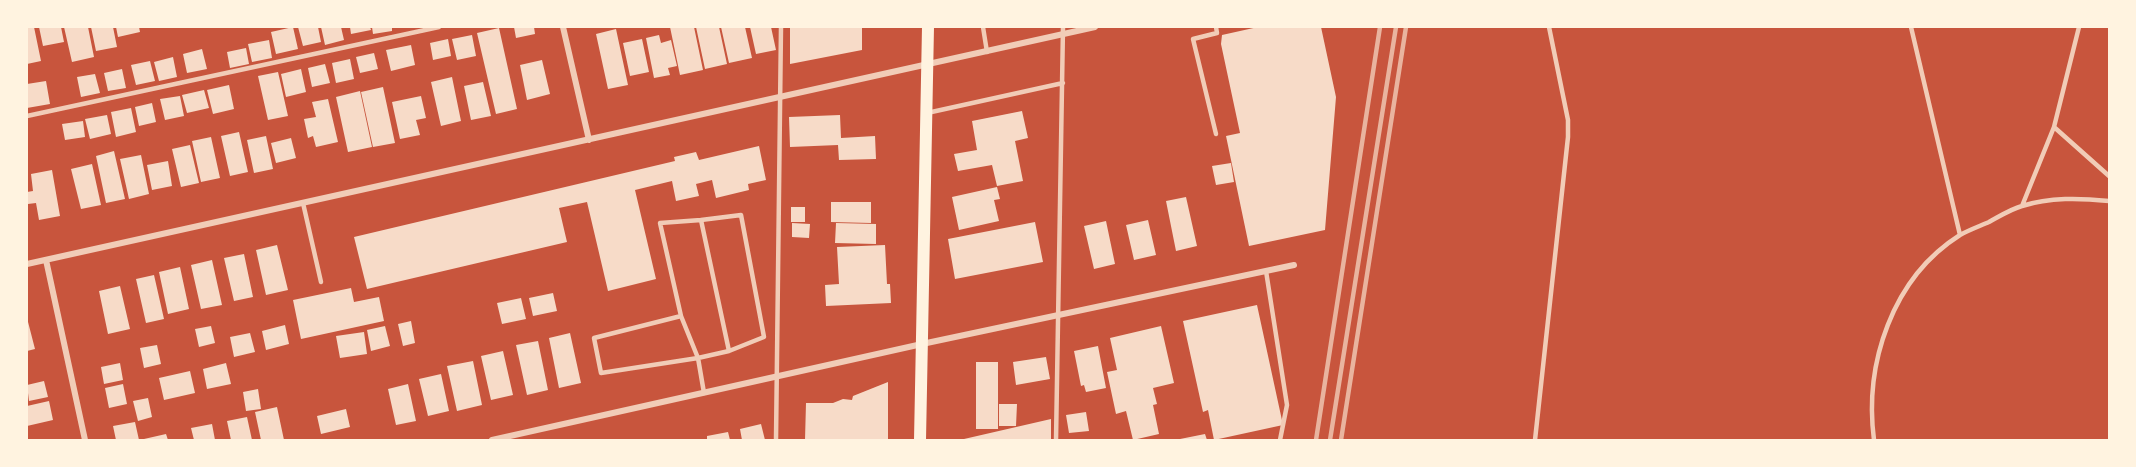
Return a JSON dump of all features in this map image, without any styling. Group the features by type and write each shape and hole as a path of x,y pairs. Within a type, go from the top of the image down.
{"main road":[{"path":"920,440 928,27"}],"street":[{"path":"563,27 589,140"},
{"path":"27,264 927,65 1063,31 1095,27"},
{"path":"45,260 85,440"},
{"path":"492,440 922,344 1294,266"}],"lane":[{"path":"27,116 439,27"},
{"path":"776,440 781,27"},
{"path":"982,27 987,51"},
{"path":"1216,27 1217,33 1193,39 1216,134"},
{"path":"1534,440 1569,128 1549,27"},
{"path":"1911,27 1960,235"},
{"path":"2022,206 2054,126 2079,27"},
{"path":"1056,440 1063,31"},
{"path":"927,113 1063,83"},
{"path":"2054,126 2109,176"},
{"path":"1874,440 1871,394 1874,367 1881,341 1891,316 1920,271 1960,235 2022,206 2053,200 2085,198 2109,201"},
{"path":"303,203 321,282"},
{"path":"681,316 594,338 601,373 698,358 729,351 764,337 741,215 660,223 681,316 698,358 704,393"},
{"path":"701,220 729,351"},
{"path":"1266,271 1287,405 1280,440"}],"building":[{"path":"27,27 34,27 41,61 27,64"},
{"path":"39,27 61,27 64,42 43,46"},
{"path":"64,27 88,27 94,57 72,62"},
{"path":"91,27 113,27 117,47 96,51"},
{"path":"116,27 139,27 140,32 118,37"},
{"path":"293,27 298,49 276,54 271,32"},
{"path":"298,27 318,27 321,42 303,46"},
{"path":"321,27 341,27 344,40 325,45"},
{"path":"350,27 370,27 371,30 351,34"},
{"path":"372,27 392,27 392,31 373,34"},
{"path":"514,27 534,27 535,34 516,38"},
{"path":"670,27 694,27 703,70 680,75"},
{"path":"696,27 719,27 727,64 705,69"},
{"path":"721,27 745,27 752,58 729,63"},
{"path":"750,27 771,27 776,50 756,54"},
{"path":"790,27 862,27 862,50 790,64"},
{"path":"1258,27 1321,27 1336,97 1325,230 1249,246 1226,136 1240,133 1221,44 1222,35"},
{"path":"499,28 517,109 496,114 477,33"},
{"path":"616,29 628,85 608,89 596,34"},
{"path":"472,35 476,56 457,60 452,39"},
{"path":"659,35 661,43 671,40 677,66 668,68 670,75 654,78 646,38"},
{"path":"448,39 451,56 433,60 430,43"},
{"path":"642,39 649,72 630,76 623,43"},
{"path":"269,40 272,58 252,62 248,44"},
{"path":"411,45 415,65 391,71 386,50"},
{"path":"246,48 249,64 230,68 227,52"},
{"path":"202,49 207,69 187,73 183,54"},
{"path":"374,53 378,69 360,73 356,57"},
{"path":"173,57 177,77 159,81 154,62"},
{"path":"350,59 354,79 336,83 332,63"},
{"path":"542,60 550,94 527,100 520,65"},
{"path":"150,61 155,81 136,85 131,65"},
{"path":"325,64 330,83 312,87 308,68"},
{"path":"122,69 126,88 108,91 104,73"},
{"path":"301,69 306,92 286,97 281,74"},
{"path":"278,72 288,116 268,120 258,76"},
{"path":"95,74 100,93 81,97 77,77"},
{"path":"452,77 461,121 441,126 431,82"},
{"path":"46,81 50,104 27,108 27,84"},
{"path":"483,82 491,116 471,120 464,86"},
{"path":"229,85 234,109 213,114 207,90"},
{"path":"383,87 395,143 373,147 361,92"},
{"path":"204,90 209,108 187,113 182,95"},
{"path":"360,91 372,147 348,152 336,97"},
{"path":"180,96 184,116 165,120 160,99"},
{"path":"421,96 426,118 416,120 420,135 400,139 392,102"},
{"path":"328,99 338,142 316,147 313,136 308,138 304,119 316,117 312,102"},
{"path":"152,103 156,122 139,126 135,107"},
{"path":"131,108 136,132 116,137 111,112"},
{"path":"1022,111 1028,138 1015,141 1023,181 997,186 992,165 958,171 954,154 977,150 972,121"},
{"path":"107,115 111,134 90,139 85,119"},
{"path":"840,115 841,138 875,136 876,159 839,160 838,145 790,147 789,117"},
{"path":"83,121 85,137 65,140 62,124"},
{"path":"239,132 248,172 230,176 221,136"},
{"path":"266,136 273,169 254,173 247,140"},
{"path":"211,137 220,178 201,182 192,141"},
{"path":"291,138 296,158 276,163 271,143"},
{"path":"190,145 199,183 181,187 172,149"},
{"path":"759,146 766,180 748,184 749,190 716,198 712,180 696,184 699,196 676,201 672,181 635,190 656,279 608,291 587,202 559,208 567,242 367,289 354,237 675,161 674,157 696,152 699,160"},
{"path":"114,151 125,199 106,203 96,156"},
{"path":"141,155 149,194 129,199 120,159"},
{"path":"168,161 172,186 152,190 147,165"},
{"path":"1231,163 1234,182 1216,185 1212,166"},
{"path":"92,164 101,205 81,209 71,169"},
{"path":"52,170 60,216 39,220 36,203 28,204 27,192 33,191 31,174"},
{"path":"997,187 1000,199 994,200 999,221 959,230 952,197"},
{"path":"1186,197 1197,246 1176,251 1166,201"},
{"path":"831,202 871,202 871,223 831,222"},
{"path":"791,207 805,207 805,222 791,222"},
{"path":"1148,220 1156,255 1134,260 1126,225"},
{"path":"1106,221 1115,264 1094,269 1084,226"},
{"path":"1035,222 1043,262 955,279 948,239"},
{"path":"792,223 810,224 809,238 792,237"},
{"path":"836,223 876,224 876,244 835,243"},
{"path":"277,245 288,290 266,295 256,250"},
{"path":"885,245 887,284 890,284 891,303 826,306 825,285 839,284 837,247"},
{"path":"244,254 253,297 234,301 224,258"},
{"path":"212,260 222,305 201,309 191,265"},
{"path":"180,267 189,309 168,314 159,272"},
{"path":"154,275 164,319 146,323 136,279"},
{"path":"120,286 130,329 108,334 99,291"},
{"path":"351,288 354,302 379,297 384,321 301,339 293,300"},
{"path":"553,293 557,311 533,316 529,298"},
{"path":"521,298 526,319 502,324 497,303"},
{"path":"1257,305 1283,425 1214,440 1208,410 1203,412 1183,321"},
{"path":"27,318 35,349 27,351"},
{"path":"411,321 415,343 403,346 398,324"},
{"path":"285,325 289,344 266,350 262,331"},
{"path":"211,326 215,343 199,347 195,329"},
{"path":"385,326 390,346 371,351 367,330"},
{"path":"1161,326 1174,383 1153,388 1157,404 1153,405 1159,434 1133,440 1126,411 1116,414 1107,372 1117,370 1110,338"},
{"path":"364,332 367,354 340,358 336,336"},
{"path":"250,333 255,352 234,357 230,337"},
{"path":"570,333 581,383 559,388 549,338"},
{"path":"538,341 548,390 527,395 516,345"},
{"path":"157,345 161,364 144,368 140,348"},
{"path":"1098,346 1106,388 1086,392 1084,385 1081,386 1074,351"},
{"path":"503,351 513,395 491,400 481,356"},
{"path":"1046,357 1050,379 1016,385 1013,362"},
{"path":"473,361 482,405 457,411 447,366"},
{"path":"976,362 998,362 998,429 976,429"},
{"path":"120,363 123,380 104,384 101,367"},
{"path":"226,363 231,384 207,389 203,369"},
{"path":"190,371 195,393 164,400 159,378"},
{"path":"441,374 449,411 428,416 419,379"},
{"path":"44,381 48,397 29,401 27,385"},
{"path":"888,382 888,440 805,440 806,403 852,400 853,396"},
{"path":"123,384 127,404 109,408 105,388"},
{"path":"408,384 416,421 396,425 388,389"},
{"path":"258,389 261,409 246,411 243,392"},
{"path":"148,398 152,417 138,421 133,401"},
{"path":"49,401 53,420 27,426 27,406"},
{"path":"999,404 1017,404 1016,426 999,426"},
{"path":"277,407 284,440 261,440 255,412"},
{"path":"346,409 350,427 321,434 317,416"},
{"path":"1086,412 1089,431 1069,433 1066,415"},
{"path":"247,417 252,440 231,440 227,421"},
{"path":"1051,419 1051,440 964,440 964,439"},
{"path":"135,422 139,440 116,440 113,426"},
{"path":"212,424 215,440 194,440 191,428"},
{"path":"761,424 765,440 742,440 740,429"},
{"path":"728,432 730,440 707,440 707,436"},
{"path":"166,434 168,440 144,440 144,439"},
{"path":"1205,434 1207,440 1180,440 1180,439"}],"railway":[{"path":"1316,440 1380,27"},
{"path":"1330,440 1396,27"},
{"path":"1341,440 1406,27"}]}
